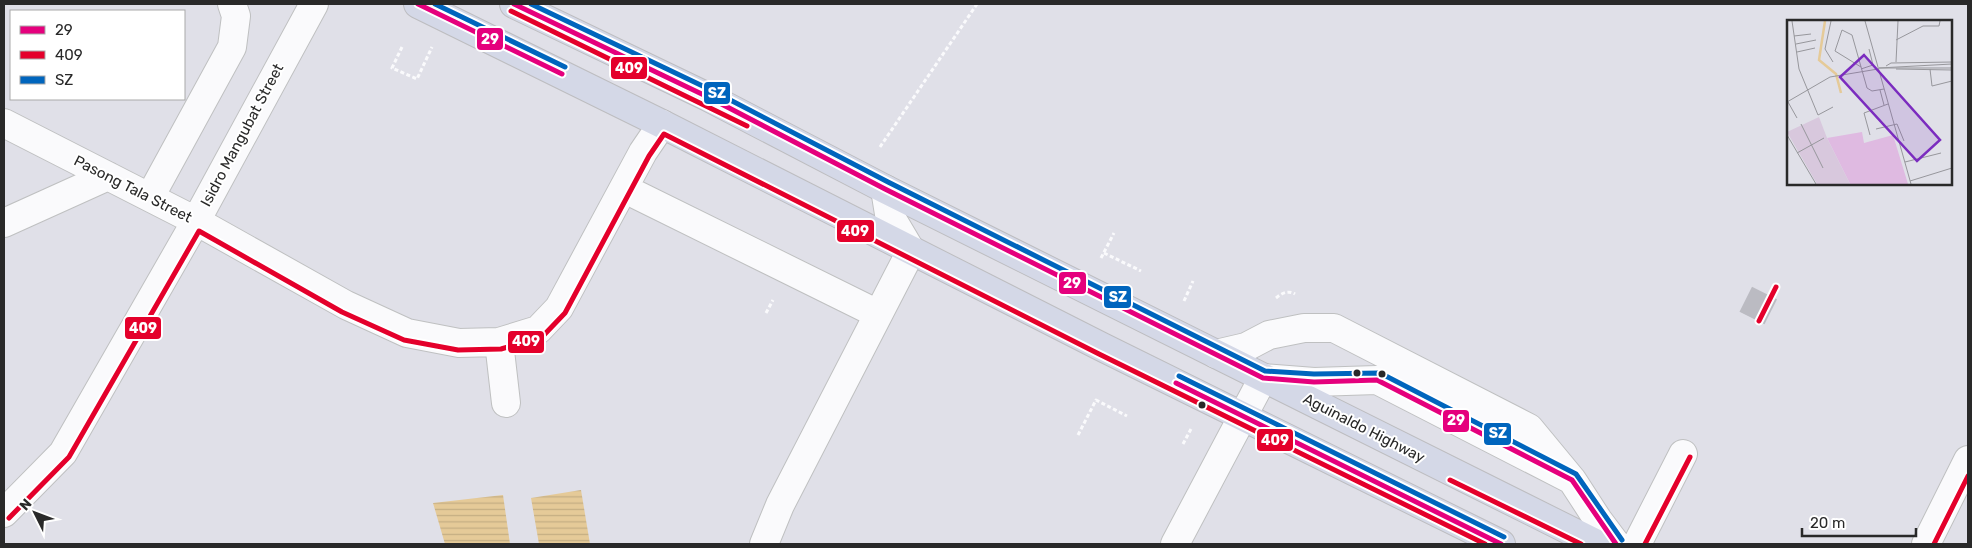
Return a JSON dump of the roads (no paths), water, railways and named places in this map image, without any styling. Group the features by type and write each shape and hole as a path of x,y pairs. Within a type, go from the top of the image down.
{"highway":[{"path":"418,4 1501,544"},
{"name":"Aguinaldo Highway","path":"514,4 708,97 884,189 1597,544"}],"street":[{"path":"150,197 232,48 236,16 232,4"},
{"name":"Isidro Mangubat Street","path":"4,513 63,454 196,220 314,4"},
{"name":"Pasong Tala Street","path":"4,123 196,220 346,305 407,333 459,343 499,342 538,330 559,308 643,152 662,124"},
{"path":"4,223 108,176"},
{"path":"764,544 780,505 911,251 889,214 884,189"},
{"path":"638,195 878,314"},
{"path":"1216,354 1246,347 1270,335 1304,328 1334,328 1529,428 1572,480 1616,544"},
{"path":"499,342 506,403"},
{"path":"1175,544 1263,378 1314,382 1378,380 1572,480"},
{"path":"1637,544 1683,454"},
{"path":"1926,544 1968,460"}],"tunnel":[{"path":"1752,318 1769,284"}]}
